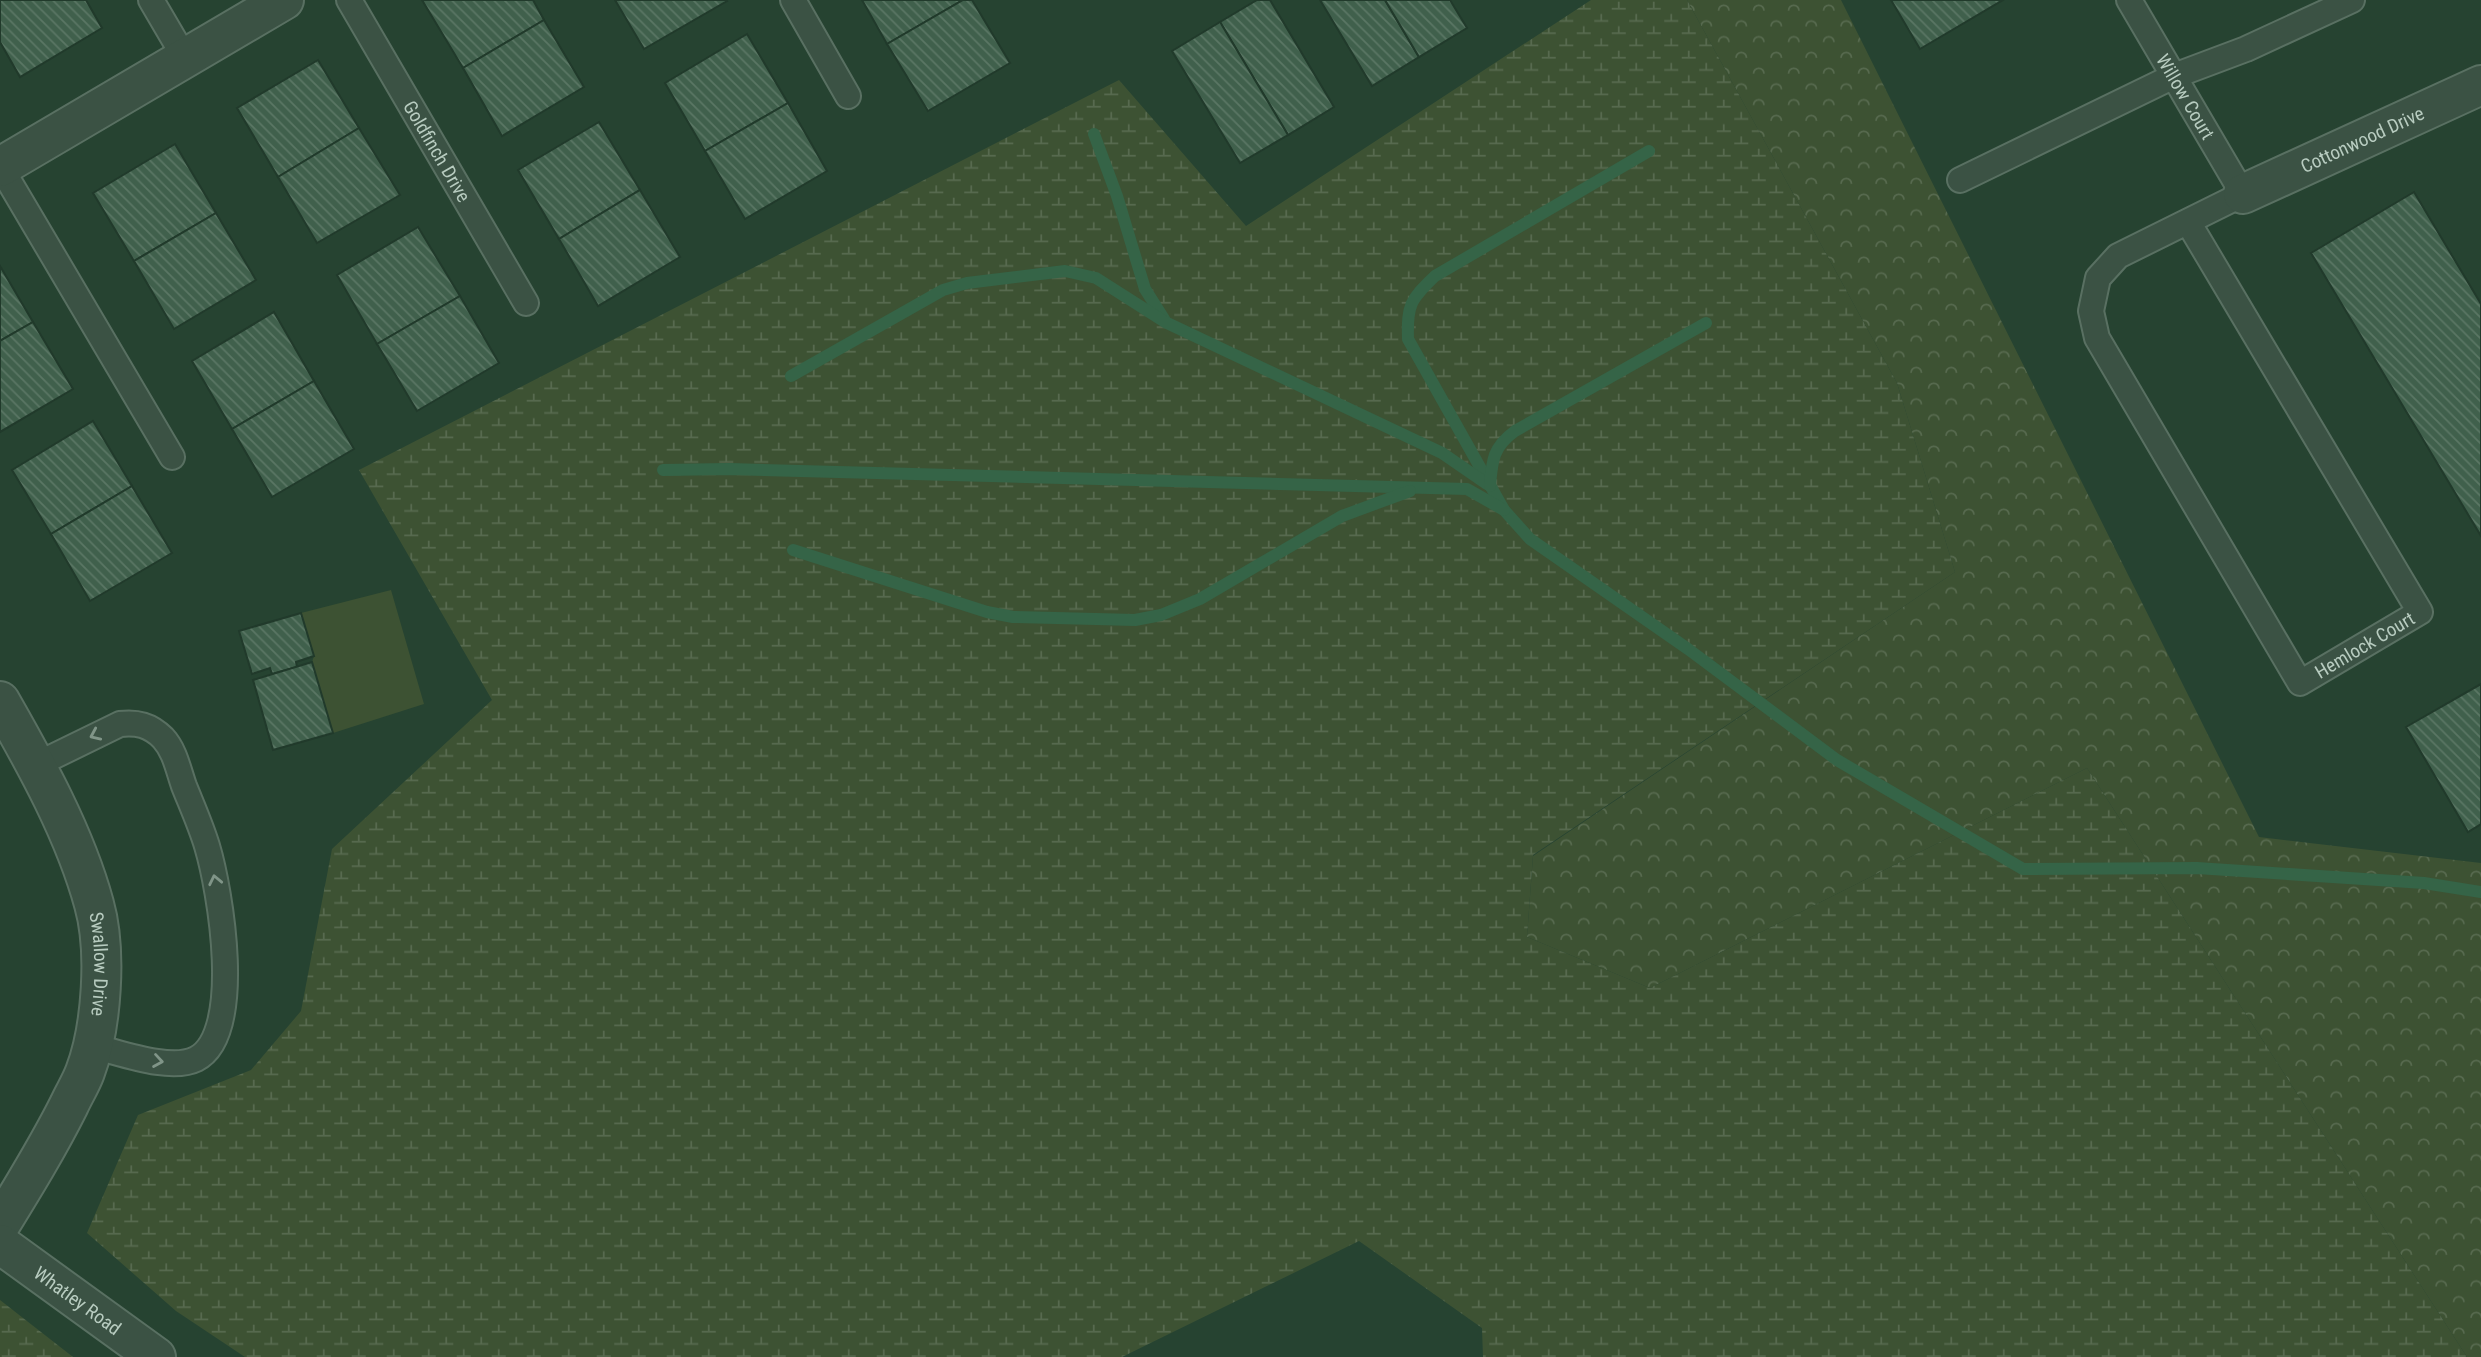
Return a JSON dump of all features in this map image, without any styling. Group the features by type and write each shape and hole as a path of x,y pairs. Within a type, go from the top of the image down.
{"street":[{"path":"0,167 284,0"},
{"name":"Cottonwood Drive","path":"2243,194 2481,85"},
{"name":"Swallow Drive","path":"0,701 36,765 75,852 94,904 101,941 99,1010 86,1071 47,1149 0,1225"},
{"name":"Whatley Road","path":"0,1244 156,1357"}],"lane":[{"path":"151,0 185,58"},
{"name":"Goldfinch Drive","path":"349,0 526,303"},
{"path":"793,0 848,96"},
{"name":"Willow Court","path":"2129,0 2243,194"},
{"path":"1960,180 2174,76 2246,49 2352,0"},
{"path":"0,167 172,457"},
{"name":"Hemlock Court","path":"2188,222 2420,612 2300,683 2097,338 2091,312 2098,278 2118,256 2243,194"},
{"path":"36,765 120,724 134,722 149,727 162,737 173,751 207,846 222,912 225,957 223,999 218,1031 211,1046 196,1059 178,1064 92,1046"}],"green space":[{"path":"1591,0 1687,0 1897,383 1955,572 1533,855 1527,937 1650,988 2087,768 2467,1357 1483,1357 1482,1328 1359,1241 1122,1357 245,1357 176,1311 87,1233 138,1115 251,1070 301,1011 332,849 492,700 359,470 1119,80 1246,226"},
{"path":"1687,0 1841,0 2259,837 2481,863 2481,1357 2467,1357 2087,768 1650,988 1527,937 1533,856 1955,572 1897,383"},
{"path":"391,590 424,704 333,733 301,613"},
{"path":"0,1300 73,1357 0,1357"}],"building":[{"path":"0,0 86,0 102,28 20,77 0,42"},
{"path":"422,0 533,0 544,20 463,68"},
{"path":"615,0 726,0 727,1 644,49"},
{"path":"862,0 963,0 887,44"},
{"path":"963,0 972,0 1010,63 928,111 887,44"},
{"path":"1257,0 1270,0 1334,107 1288,135 1220,22"},
{"path":"1320,0 1385,0 1419,57 1372,86"},
{"path":"1385,0 1450,0 1467,28 1419,57"},
{"path":"1891,0 2003,0 1920,49"},
{"path":"544,20 584,87 502,136 463,68"},
{"path":"1220,22 1288,135 1240,163 1172,51"},
{"path":"747,34 788,103 705,151 665,83"},
{"path":"318,60 359,128 278,177 237,108"},
{"path":"788,103 827,171 745,219 705,151"},
{"path":"599,122 640,190 559,239 518,170"},
{"path":"359,128 400,195 317,243 278,177"},
{"path":"175,144 216,213 134,261 93,193"},
{"path":"640,190 680,257 598,306 559,239"},
{"path":"2414,192 2481,304 2481,536 2311,253"},
{"path":"216,213 256,280 174,329 134,261"},
{"path":"418,227 460,296 377,344 337,275"},
{"path":"0,266 33,322 0,341"},
{"path":"460,296 499,363 417,411 377,344"},
{"path":"274,312 314,381 232,429 192,361"},
{"path":"33,322 73,389 0,432 0,341"},
{"path":"314,381 354,449 272,497 232,429"},
{"path":"93,421 132,486 51,534 12,470"},
{"path":"132,486 172,553 90,601 51,534"},
{"path":"301,613 314,656 296,662 297,667 272,674 270,668 252,674 239,631"},
{"path":"312,662 333,733 273,750 253,680"},
{"path":"2481,684 2481,824 2468,832 2406,727"}],"waterway":[{"path":"1094,134 1117,196 1145,289 1164,319"},
{"path":"1649,151 1435,276 1420,291 1410,310 1408,339 1504,510 1530,539 1688,649 1837,760 2023,869 2197,868 2424,883 2481,892"},
{"path":"791,376 943,290 967,283 1065,271 1096,278 1165,322 1442,453 1487,484"},
{"path":"1490,486 1495,455 1502,443 1515,431 1706,323"},
{"path":"663,470 729,469 1467,489 1504,510"},
{"path":"793,550 987,612 1013,617 1135,620 1161,615 1200,599 1342,516 1410,491"}]}
